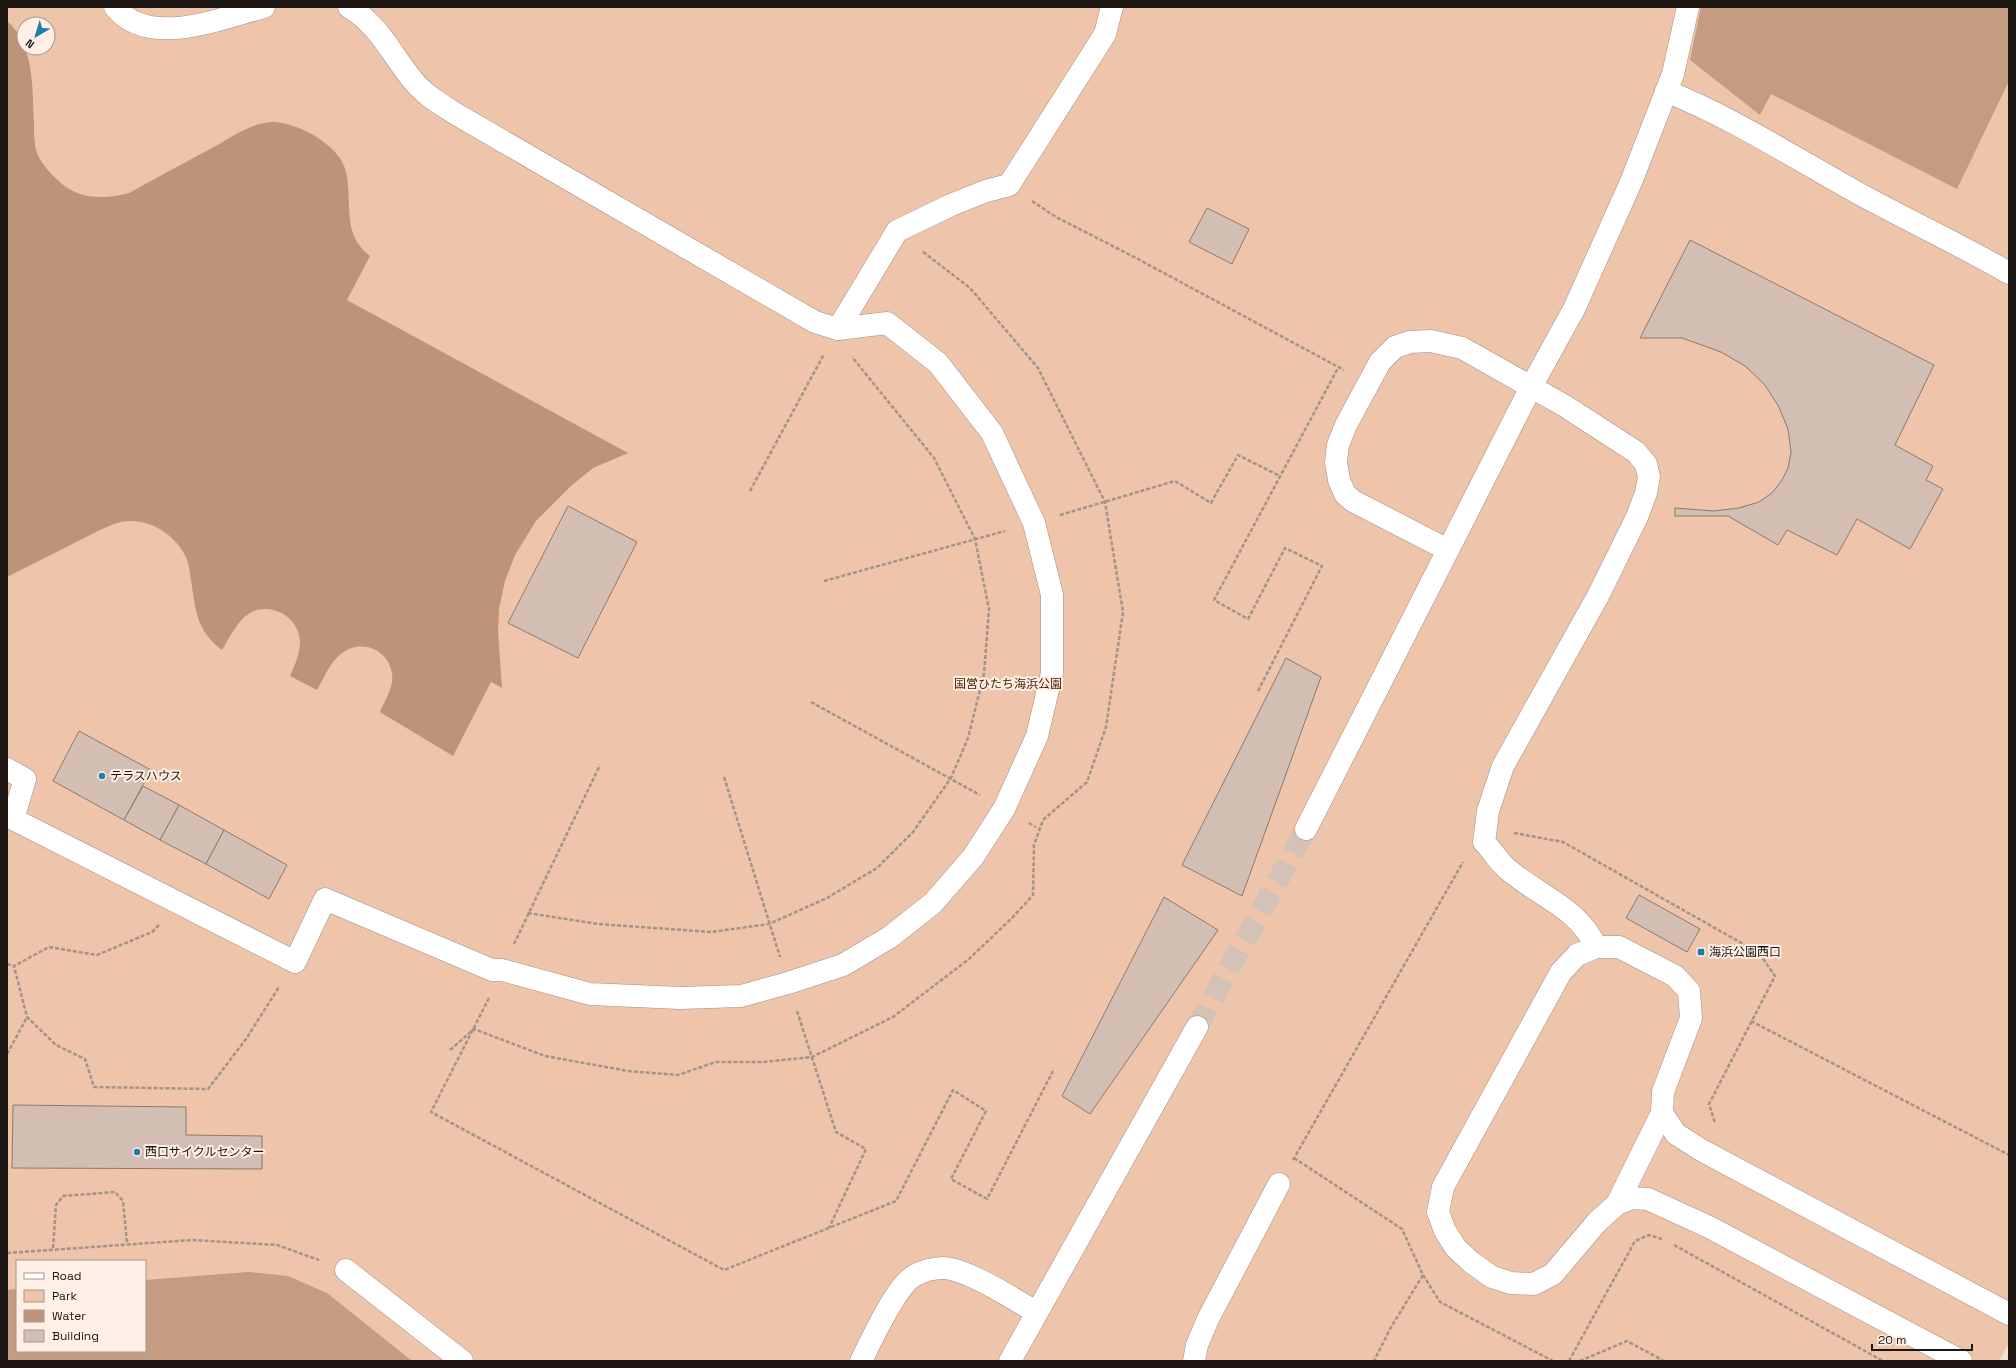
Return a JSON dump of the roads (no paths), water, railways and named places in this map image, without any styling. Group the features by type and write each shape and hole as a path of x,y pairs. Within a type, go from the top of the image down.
{"street":[{"path":"115,7 130,20 147,28 166,29 194,26 264,7"},
{"path":"7,769 25,779 13,819 295,962 326,899 492,970 502,970 590,994 680,998 741,996 788,983 843,965 890,936 933,903 973,857 1004,809 1037,736 1052,673 1052,595 1034,523 992,433 938,363 887,323 838,329 815,322 428,96 411,78 376,29 349,7"},
{"path":"838,329 897,231 958,202 986,191 1009,185 1105,34 1112,7"},
{"path":"1306,829 1531,387 1574,309 1631,182 1673,74 1688,7"},
{"path":"1666,91 1706,107 1857,192 1960,245 2009,273"},
{"path":"1448,550 1353,501 1345,494 1338,480 1336,462 1338,445 1346,425 1380,362 1395,348 1410,342 1431,340 1462,348 1565,406 1636,452 1646,464 1649,477 1646,493 1637,517 1598,596 1503,766 1488,812 1484,842 1504,865 1574,917 1590,933 1596,947"},
{"path":"1596,947 1619,947 1675,976 1689,991 1691,1018 1663,1092 1662,1113 1616,1204 1597,1222 1553,1274 1534,1284 1511,1284 1492,1277 1471,1262 1456,1248 1445,1230 1438,1212 1443,1187 1561,972 1576,955 1596,947"},
{"path":"1010,1361 1036,1312 1197,1027"},
{"path":"1662,1113 1676,1134 1703,1150 2009,1314"},
{"path":"1194,1361 1197,1345 1208,1319 1279,1184"},
{"path":"1616,1204 1632,1198 1648,1199 1709,1226 1961,1361"},
{"path":"861,1361 900,1289 913,1276 927,1270 944,1268 961,1272 1036,1312"},
{"path":"346,1270 462,1361"}],"water":[{"path":"7,21 16,31 16,56 27,56 30,68 33,95 34,138 37,153 48,170 69,189 77,193 94,197 129,193 248,128 264,123 283,123 309,132 332,148 342,161 348,184 352,228 355,238 370,256 347,300 628,453 593,468 572,485 536,521 515,555 505,581 499,609 498,631 502,688 491,682 453,756 380,712 392,684 392,674 390,665 380,652 365,647 349,649 337,657 330,666 317,690 290,676 300,646 298,632 295,625 289,618 275,610 267,609 258,610 245,616 222,650 213,643 202,627 194,601 187,559 183,551 164,531 147,523 125,521 114,524 7,577"}],"tunnel":[{"path":"1197,1027 1306,829"}],"place":[{"name":"テラスハウス","path":"102,776"},
{"name":"海浜公園西口","path":"1701,952"},
{"name":"西口サイクルセンター","path":"137,1152"}],"park label":[{"name":"国営ひたち海浜公園","path":"1008,684"}]}
